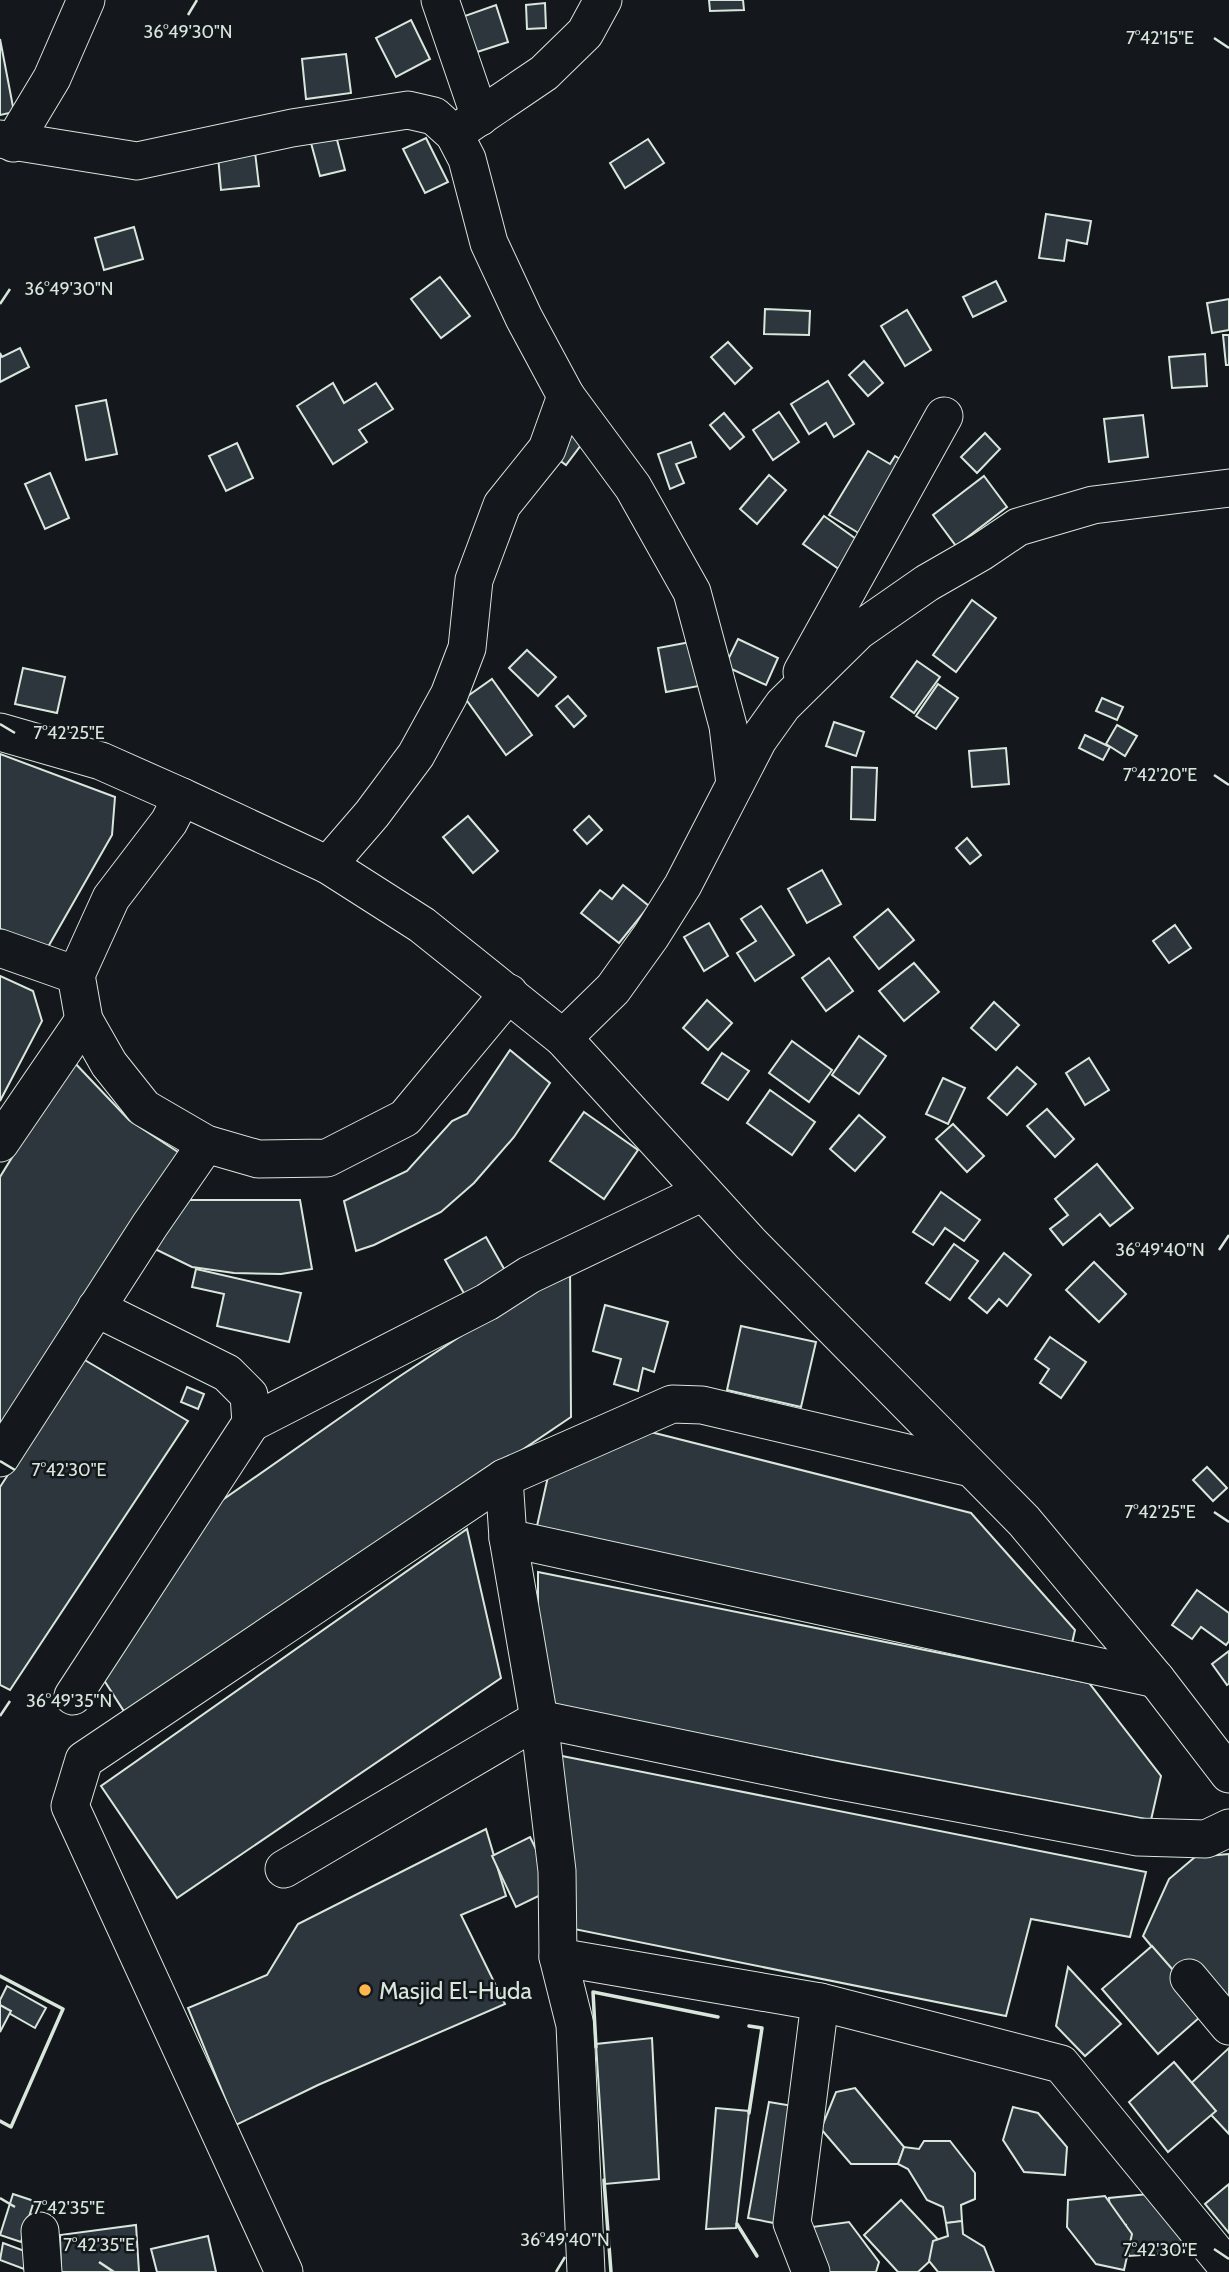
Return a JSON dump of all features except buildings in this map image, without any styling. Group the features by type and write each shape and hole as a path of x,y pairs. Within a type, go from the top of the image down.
{"street":[{"path":"86,0 52,78 6,141 137,161 292,128 408,110 467,126"},
{"path":"440,0 467,126 467,159 489,243 524,318 566,396 633,487 692,592 728,726 735,783"},
{"path":"467,126 544,73 585,33 603,0"},
{"path":"328,865 372,814 416,755 449,695 467,648 474,580 502,505 547,449 566,396"},
{"path":"563,1038 612,989 651,936 683,885 758,740 783,705 944,416"},
{"path":"783,705 858,631 927,583 981,552 1017,527 1093,505 1229,488"},
{"path":"0,732 101,761 328,865 422,925 563,1038 703,1192 1024,1521 1156,1679 1229,1774"},
{"path":"182,797 169,822 111,898 76,975 84,1020 109,1064 144,1108 206,1144 258,1159 327,1158 405,1118 509,993"},
{"path":"0,948 76,975"},
{"path":"0,1143 84,1020"},
{"path":"0,1458 206,1144"},
{"path":"73,1696 251,1423 487,1302 529,1275 703,1192"},
{"path":"96,1308 227,1373 249,1395 251,1423"},
{"path":"284,2272 70,1806 84,1760 503,1478 672,1404 702,1405 971,1468"},
{"path":"503,1478 508,1538 539,1719 557,1871 558,1957 575,2025 586,2272"},
{"path":"508,1538 1156,1679"},
{"path":"284,1869 539,1719 829,1779 1138,1837 1206,1839 1229,1828"},
{"path":"558,1957 820,2002 1061,2064 1229,2269"},
{"path":"1189,1978 1229,2026"},
{"path":"811,2272 792,2223 820,2002"},
{"path":"40,2231 43,2272"}],"wall":[{"path":"0,1976 63,2009 11,2127 0,2121"},
{"path":"596,2047 593,1992 718,2017"},
{"path":"749,2026 762,2028 749,2113"},
{"path":"604,2180 611,2272"},
{"path":"737,2224 757,2256"}],"place":[{"name":"Masjid El-Huda","path":"365,1990"}]}
